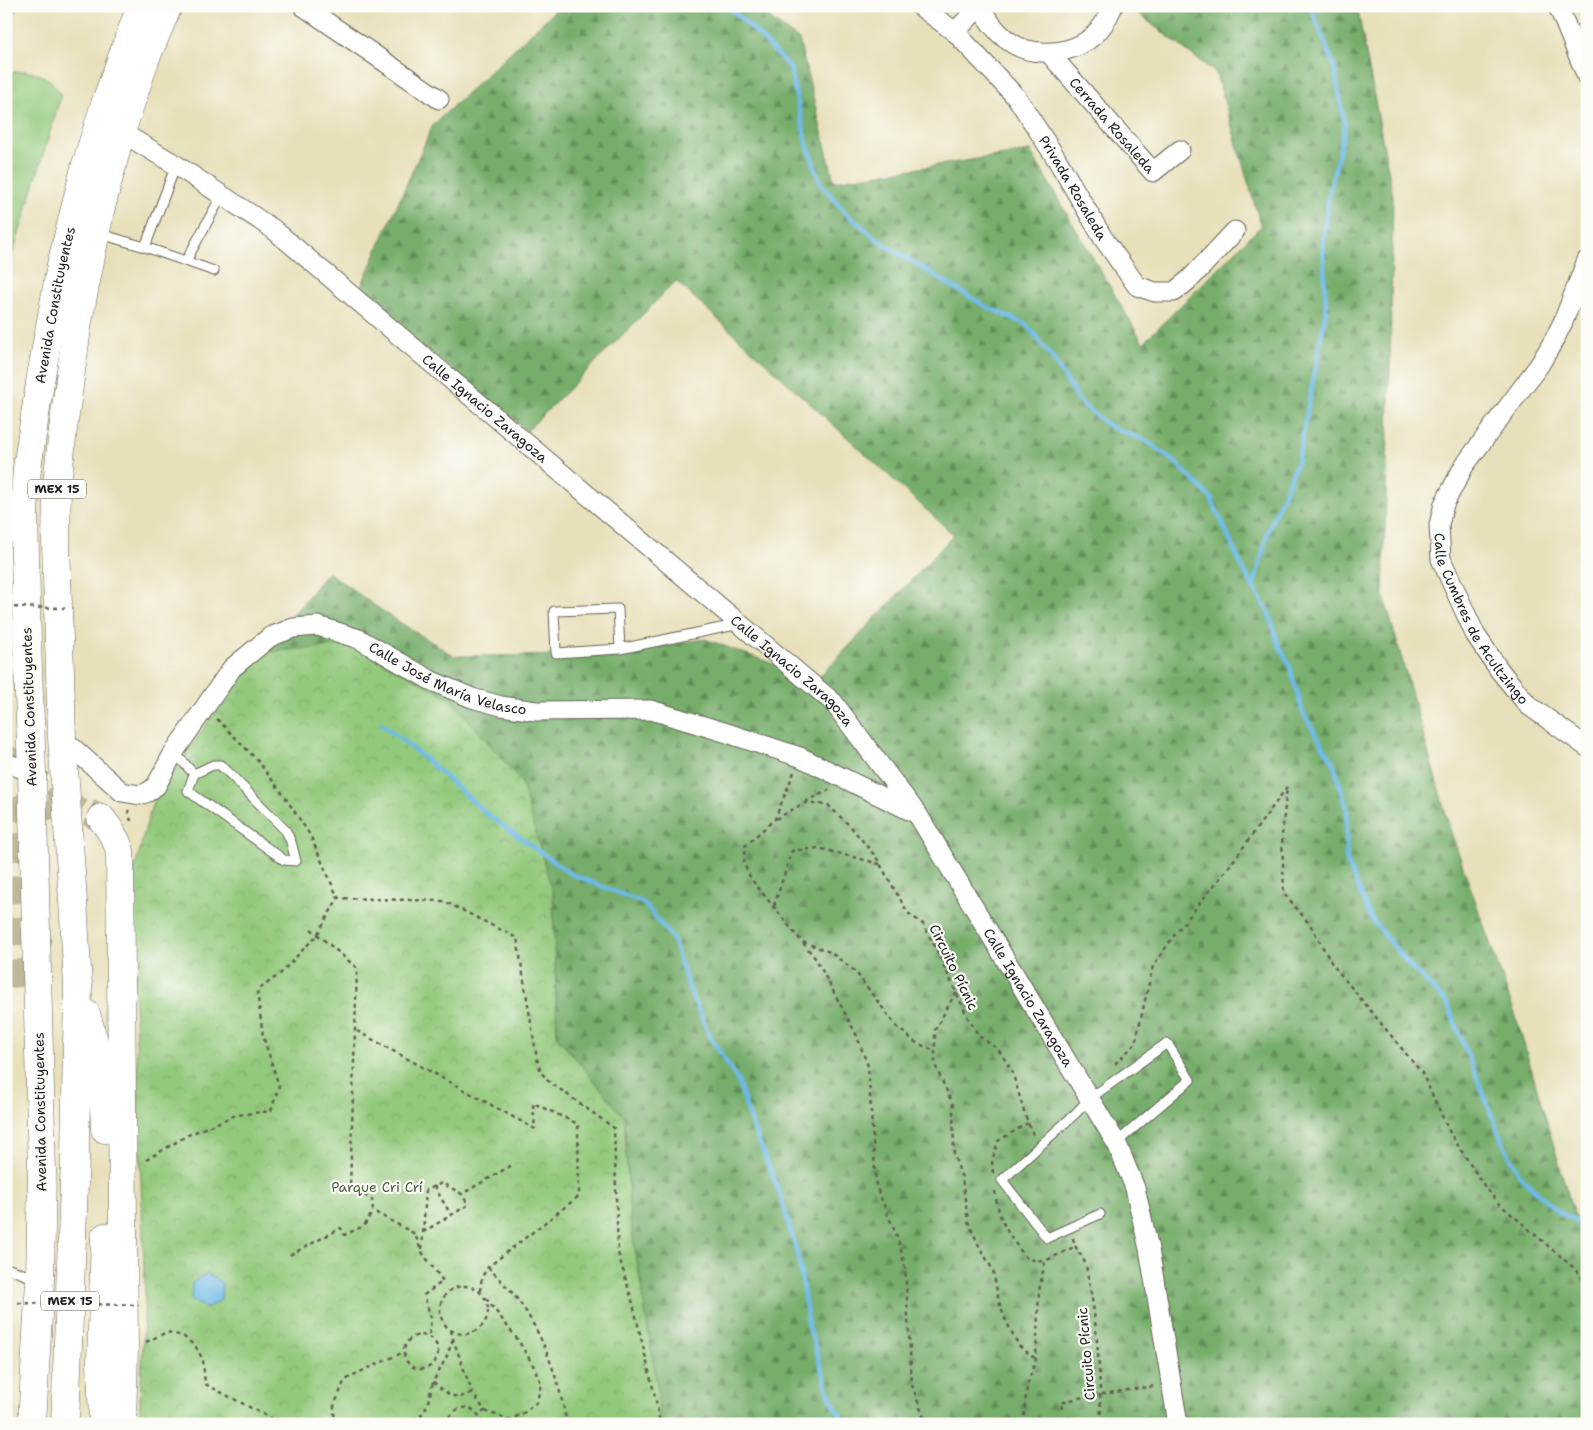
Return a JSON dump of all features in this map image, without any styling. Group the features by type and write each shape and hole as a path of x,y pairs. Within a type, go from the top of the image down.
{"highway":[{"name":"Avenida Constituyentes","path":"32,1424 40,1280 41,1112 24,510 27,468 61,265 85,168 106,101 141,6"},
{"name":"Avenida Constituyentes","path":"65,1424 75,1157 78,986 62,738 56,542 57,485 78,321 96,233 121,132 145,60 168,6"},
{"path":"101,818 114,834 120,851 124,1348 122,1424"},
{"path":"78,986 97,1052 104,1108 107,1154 101,1360 103,1424"},
{"path":"22,987 26,1174 33,1188 41,1197"}],"street":[{"path":"303,6 439,99"},
{"name":"Privada Rosaleda","path":"920,6 955,32 1017,98 1056,158 1103,238 1137,286 1155,292 1174,292 1235,231"},
{"path":"955,32 980,6 991,25 1007,41 1027,50 1049,53 1071,49 1091,38 1106,22 1113,6"},
{"path":"1558,6 1587,77"},
{"name":"Cerrada Rosaleda","path":"1049,53 1153,172 1180,150"},
{"name":"Calle Ignacio Zaragoza","path":"121,132 176,165 273,229 833,702 918,815 1116,1144 1135,1188 1149,1249 1178,1424"},
{"name":"Calle Cumbres de Acultzingo","path":"1587,260 1554,340 1540,364 1464,466 1444,504 1439,524 1441,559 1475,634 1500,671 1528,705 1587,747"},
{"name":"Calle José María Velasco","path":"62,738 122,792 140,795 148,792 156,786 174,752 232,668 270,636 293,628 318,626 359,639 432,681 472,698 501,706 536,711 652,710 800,757 918,815"},
{"path":"6,763 32,772"}],"lane":[{"path":"145,247 176,165"},
{"path":"186,261 222,195"},
{"path":"96,233 145,247 214,271"},
{"path":"620,649 618,608 554,611 556,653 620,649 740,624"},
{"path":"174,752 194,774"},
{"path":"213,765 220,765 286,831 296,861 284,860 188,791 194,774 213,765"},
{"path":"1100,1214 1047,1238 1002,1180 1089,1099 1167,1043 1190,1080 1116,1144"},
{"path":"6,1268 40,1280"}],"path":[{"path":"6,607 65,608"},
{"path":"208,702 218,722 257,760 286,797 310,834 338,898"},
{"path":"775,819 800,757"},
{"path":"844,779 835,787 775,819 745,846 744,864 752,879 816,959 856,1034 868,1066 876,1186 898,1238 905,1267 912,1385 926,1424"},
{"path":"1114,1065 1135,1044 1153,966 1287,787 1282,835 1284,893 1311,926 1332,964 1422,1073 1450,1133 1483,1184 1498,1202 1574,1268 1587,1284"},
{"name":"Circuito Pícnic","path":"804,803 828,805 852,828 876,856 908,913 922,924 938,953 968,1018 979,1036 998,1049 1012,1070 1025,1116 1039,1147"},
{"path":"774,907 792,851 818,848 880,864"},
{"path":"146,1160 188,1135 236,1115 271,1111 279,1086 263,1036 257,991 281,973 317,935 338,898"},
{"path":"338,898 444,901 517,938 534,1045 541,1072 547,1080 614,1128 618,1253 633,1304 660,1424"},
{"path":"290,1255 341,1228 344,1235 364,1226 373,1211 372,1199 350,1188 357,968 311,929"},
{"path":"801,941 830,952 855,971 896,1026 915,1042 935,1051"},
{"path":"956,992 935,1030 935,1065 953,1105 954,1155 962,1178 968,1221 979,1246 993,1270 999,1302 1005,1318 1019,1346 1036,1359"},
{"path":"356,1030 535,1129 533,1103 578,1124 579,1196 488,1266 482,1277 480,1291"},
{"path":"462,1194 512,1166"},
{"path":"422,1251 423,1232 426,1190 442,1183 462,1194 468,1205 423,1232"},
{"path":"434,1186 451,1215"},
{"path":"373,1211 415,1234 422,1251 443,1281 424,1295 431,1318 429,1337"},
{"name":"Circuito Pícnic","path":"1072,1227 1074,1247 1085,1263 1093,1307 1101,1424"},
{"path":"1023,1424 1027,1386 1036,1359 1039,1291 1045,1261 1074,1247"},
{"path":"488,1266 528,1314 550,1360 562,1395 567,1424"},
{"path":"485,1298 488,1305 486,1321 474,1332 467,1334 451,1330 441,1318 441,1302 450,1290 458,1286 474,1287 480,1291 518,1340 533,1365 541,1383 537,1402 525,1412 504,1424"},
{"path":"18,1303 140,1305"},
{"path":"451,1330 472,1392 485,1411 510,1420"},
{"path":"142,1344 167,1332 183,1336 196,1347 203,1360 205,1384 282,1424"},
{"path":"418,1335 429,1337 437,1346 438,1352 435,1363 431,1367 420,1370 415,1369 406,1362 405,1346 413,1337 418,1335"},
{"path":"406,1424 421,1414 427,1406 433,1382 447,1356 453,1339"},
{"path":"336,1424 334,1406 344,1382 351,1376 404,1352"},
{"path":"433,1382 446,1393 456,1398 466,1396 472,1392"},
{"path":"1062,1409 1061,1403 1078,1398 1171,1383"},
{"path":"446,1424 450,1414 462,1408 473,1410 478,1414 482,1424"},
{"path":"478,1414 485,1411"},
{"path":"421,1414 425,1424"}],"green space":[{"path":"6,6 18,7 6,27"},
{"path":"560,6 753,6 799,40 834,181 1030,151 1143,343 1261,226 1216,73 1128,6 1357,6 1393,196 1383,593 1451,832 1516,1017 1577,1225 1587,1237 1587,1424 659,1424 658,1391 630,1219 624,1117 557,1036 553,894 263,652 328,572 388,615 454,656 613,655 705,639 817,680 954,535 676,281 527,431 358,293 433,125"},
{"path":"25,71 47,78 61,96 6,276 6,79 13,72"},
{"name":"Parque Cri Crí","path":"351,645 450,698 521,781 553,894 557,1036 624,1117 630,1219 658,1391 659,1424 139,1424 145,1297 132,923 135,869 143,837 154,798 215,712 263,652"}],"water":[{"path":"207,1273 222,1283 221,1300 206,1308 191,1300 192,1283"}],"waterway":[{"path":"727,6 754,30 790,68 806,141 821,184 849,216 885,245 935,276 987,307 1027,325 1054,360 1079,401 1110,427 1145,440 1175,462 1211,498 1242,567 1269,614 1279,646 1289,664 1303,713 1333,762 1347,809 1346,859 1371,918 1409,965 1447,1003 1503,1143 1521,1177 1556,1210 1587,1228"},
{"path":"1253,588 1268,531 1298,460 1326,311 1323,246 1328,199 1345,126 1334,65 1310,6"},
{"path":"381,723 429,762 487,814 571,874 644,903 673,939 689,989 710,1036 738,1081 752,1125 779,1191 799,1260 808,1323 830,1397 845,1424"}],"tunnel":[{"path":"6,753 82,809"},
{"path":"22,987 11,824 17,811 29,804 82,809 101,818"}]}
